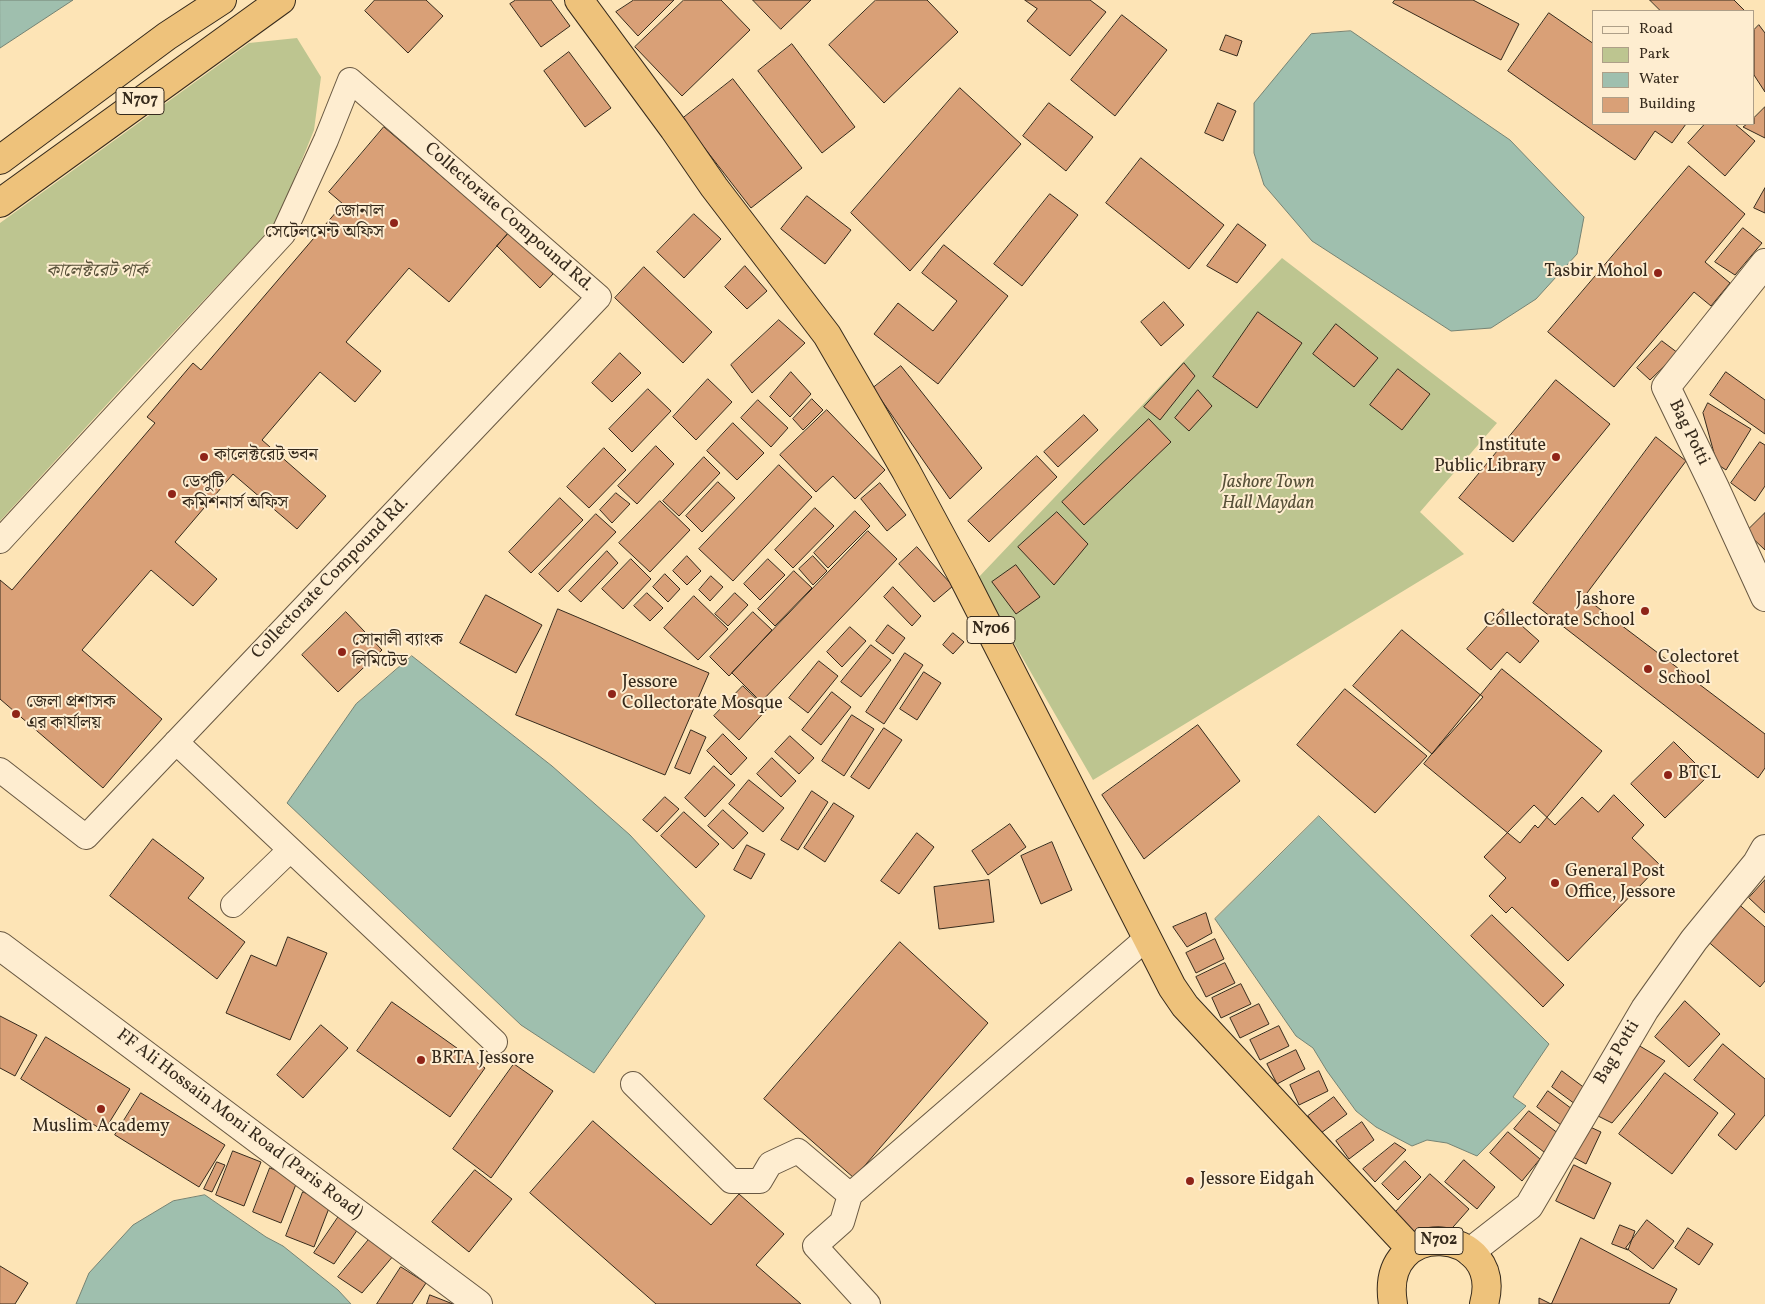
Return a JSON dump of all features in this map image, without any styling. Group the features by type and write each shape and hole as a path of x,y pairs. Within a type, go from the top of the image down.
{"highway":[{"name":"N707","path":"0,160 167,36 222,0"},
{"name":"N707","path":"0,203 281,0"},
{"name":"N706","path":"580,0 714,187 827,335 906,471 962,575 1172,987 1185,1006 1411,1249"},
{"name":"N702","path":"1393,1304 1391,1290 1392,1274 1400,1260 1411,1249 1425,1242 1441,1240 1456,1243 1470,1252 1480,1264 1486,1279 1484,1304"}],"street":[{"name":"Collectorate Compound Rd.","path":"0,541 283,234 326,140 350,80 599,297 86,837 0,770"},
{"name":"Bag Potti","path":"1765,263 1666,387 1765,597"},
{"path":"176,742 495,1042"},
{"name":"Bag Potti","path":"1470,1252 1529,1206 1645,1009 1694,940 1757,863 1765,849"},
{"path":"233,905 290,850"},
{"path":"868,1304 815,1246 842,1222 850,1194 1147,938"},
{"name":"FF Ali Hossain Moni Road (Paris Road)","path":"0,946 478,1304"},
{"path":"633,1084 731,1181 760,1181 770,1164 798,1150 850,1194"}],"green space":[{"name":"কালেক্টরেট পার্ক","path":"297,38 321,77 314,130 277,222 0,521 0,223 249,43"},
{"name":"Jashore Town Hall Maydan","path":"1282,258 1497,423 1420,512 1464,554 1093,780 977,579"}],"water":[{"path":"0,0 73,0 0,48"},
{"path":"1351,31 1510,140 1584,217 1577,254 1536,299 1491,328 1451,331 1312,241 1264,185 1254,153 1254,103 1311,34"},
{"path":"412,656 552,766 630,835 705,916 594,1073 521,1025 287,803 356,704"},
{"path":"1319,816 1549,1044 1513,1097 1526,1106 1477,1156 1447,1143 1427,1140 1412,1146 1376,1127 1356,1111 1313,1048 1296,1036 1215,919"},
{"path":"205,1195 266,1237 283,1246 338,1290 351,1304 76,1304 89,1273 133,1225 173,1201"}],"building":[{"path":"375,0 426,0 443,16 408,53 365,11"},
{"path":"516,0 551,0 570,26 541,47 510,4"},
{"path":"634,0 674,0 638,36 616,12"},
{"path":"684,0 721,0 750,30 682,96 635,47"},
{"path":"753,0 811,0 781,29"},
{"path":"876,0 927,0 958,32 884,103 829,45"},
{"path":"1025,0 1090,0 1106,12 1070,56 1027,21 1037,9"},
{"path":"1395,0 1473,0 1519,24 1501,60 1393,3"},
{"path":"1650,0 1734,0 1744,10 1660,10"},
{"path":"1549,13 1592,43 1592,125 1685,125 1672,143 1655,131 1635,160 1508,71"},
{"path":"1122,15 1167,50 1115,116 1071,80"},
{"path":"1759,25 1765,33 1765,92 1755,77 1755,29"},
{"path":"1226,35 1242,41 1237,56 1220,50"},
{"path":"792,44 855,127 822,153 758,71"},
{"path":"569,52 611,108 585,127 544,71"},
{"path":"733,79 802,168 751,208 682,119"},
{"path":"960,88 1021,144 910,271 851,213"},
{"path":"1049,103 1093,137 1066,171 1023,136"},
{"path":"1218,103 1236,111 1223,141 1205,133"},
{"path":"1765,107 1765,138 1743,127 1746,125 1755,125 1755,117"},
{"path":"1704,125 1736,125 1755,141 1725,176 1688,143"},
{"name":"কালেক্টরেট ভবন","path":"384,127 508,233 449,302 409,268 346,342 381,371 355,402 320,372 262,440 326,496 297,529 233,474 175,542 217,579 193,606 151,570 82,650 162,719 103,788 0,699 0,580 12,590 155,423 147,417 193,363 201,370 343,204 329,192"},
{"path":"1141,158 1224,225 1189,269 1106,203"},
{"name":"Tasbir Mohol","path":"1689,166 1745,214 1705,262 1730,283 1711,306 1694,292 1614,387 1548,332"},
{"path":"1765,188 1765,213 1754,208"},
{"path":"1050,194 1078,215 1022,286 994,264"},
{"path":"807,196 851,230 825,264 781,229"},
{"path":"694,214 721,239 684,278 657,252"},
{"path":"1238,224 1266,245 1237,283 1207,266"},
{"path":"1743,228 1762,243 1735,275 1715,262"},
{"path":"510,232 553,274 540,288 497,246"},
{"path":"944,245 1008,296 938,384 874,334 898,303 933,331 957,301 922,273"},
{"path":"745,266 767,291 747,309 725,287"},
{"path":"644,267 712,332 683,363 615,298"},
{"path":"1164,302 1184,325 1161,346 1141,322"},
{"path":"1258,312 1302,343 1257,408 1213,377"},
{"path":"779,320 805,343 752,393 731,365"},
{"path":"1336,324 1378,358 1354,387 1313,354"},
{"path":"1662,341 1678,353 1650,380 1637,368"},
{"path":"620,353 641,373 612,402 592,383"},
{"path":"1184,363 1195,376 1160,420 1144,407"},
{"path":"901,366 982,468 950,499 873,388"},
{"path":"1398,369 1430,394 1402,430 1370,405"},
{"path":"791,372 811,394 790,417 770,397"},
{"path":"1726,372 1765,400 1765,434 1710,395"},
{"path":"708,379 732,402 696,440 673,417"},
{"path":"1556,380 1610,424 1513,542 1459,498"},
{"path":"648,389 671,411 632,452 609,429"},
{"path":"1198,390 1212,406 1189,431 1175,418"},
{"path":"812,399 823,410 803,430 793,419"},
{"path":"758,400 788,428 771,447 741,418"},
{"path":"1708,403 1751,429 1726,470 1717,464 1703,413"},
{"path":"827,410 885,470 855,499 833,476 816,492 780,455"},
{"path":"1084,415 1098,430 1058,467 1044,452"},
{"path":"1149,419 1171,442 1084,525 1062,502"},
{"path":"733,423 764,453 737,480 707,451"},
{"name":"Colectoret School","path":"1656,437 1686,461 1584,597 1765,734 1765,768 1758,778 1533,603"},
{"path":"1760,442 1765,445 1765,486 1755,501 1731,483"},
{"path":"656,446 674,464 637,504 618,486"},
{"path":"604,448 626,470 589,508 567,487"},
{"path":"1037,456 1057,477 989,542 968,521"},
{"path":"704,457 720,473 679,516 663,501"},
{"path":"779,465 812,497 733,581 699,549"},
{"path":"718,482 735,498 702,532 686,516"},
{"path":"880,483 906,515 887,531 861,499"},
{"path":"616,493 630,504 612,523 600,510"},
{"path":"560,498 583,520 531,573 509,552"},
{"path":"660,501 690,530 650,572 619,543"},
{"path":"815,508 834,526 793,568 775,550"},
{"path":"855,511 870,526 828,568 814,553"},
{"path":"1057,512 1088,544 1054,585 1018,547"},
{"path":"1765,513 1765,550 1746,532"},
{"path":"596,514 616,532 558,592 539,574"},
{"path":"868,531 897,559 761,702 732,673"},
{"path":"917,547 953,586 934,602 899,564"},
{"path":"607,551 618,563 581,602 569,591"},
{"path":"687,556 701,571 687,585 673,571"},
{"path":"813,556 827,571 813,585 799,569"},
{"path":"631,559 651,579 623,609 602,589"},
{"path":"768,559 785,575 760,600 744,584"},
{"path":"1016,565 1040,597 1016,614 992,582"},
{"path":"794,571 812,588 775,626 758,609"},
{"path":"665,574 680,589 668,602 653,587"},
{"path":"711,576 723,587 710,601 699,590"},
{"path":"893,587 921,616 912,626 884,597"},
{"path":"647,593 663,608 650,621 634,606"},
{"path":"735,593 748,605 728,626 715,614"},
{"path":"486,595 542,625 516,673 460,643"},
{"path":"694,596 728,629 698,660 664,628"},
{"name":"Jessore Collectorate Mosque","path":"558,609 709,673 665,775 516,715"},
{"path":"1503,609 1539,641 1520,663 1507,652 1491,670 1467,649"},
{"name":"সোনালী ব্যাংক লিমিটেড","path":"346,612 382,650 338,692 302,655"},
{"path":"753,612 772,630 729,676 710,657"},
{"path":"888,625 905,638 893,654 876,641"},
{"path":"850,627 866,641 842,667 827,652"},
{"path":"1402,630 1483,697 1432,754 1353,686"},
{"path":"953,633 964,642 953,654 943,645"},
{"path":"871,645 891,660 861,697 841,682"},
{"path":"905,653 923,665 884,724 866,712"},
{"path":"819,661 838,676 808,713 789,698"},
{"path":"1502,669 1602,751 1538,828 1535,825 1520,843 1424,764"},
{"path":"924,672 941,683 917,720 900,709"},
{"path":"743,686 767,709 739,740 714,716"},
{"path":"1345,689 1427,756 1375,813 1297,745"},
{"path":"832,692 851,707 821,745 802,730"},
{"path":"852,715 874,729 844,776 822,761"},
{"path":"1198,725 1240,781 1144,859 1102,795"},
{"path":"884,728 902,740 869,789 851,777"},
{"path":"691,730 706,737 690,774 675,768"},
{"path":"723,734 747,758 731,775 707,751"},
{"path":"790,736 814,758 799,774 775,752"},
{"path":"1674,742 1708,776 1665,818 1631,784"},
{"path":"772,758 796,781 781,797 757,774"},
{"path":"714,766 735,785 705,817 685,798"},
{"path":"749,780 784,808 763,832 729,804"},
{"path":"812,791 828,802 798,850 781,840"},
{"path":"1614,795 1644,825 1632,838 1660,865 1568,961 1512,907 1506,913 1489,896 1506,878 1484,857 1534,805 1555,825 1582,797 1598,812"},
{"path":"665,797 679,809 657,832 643,820"},
{"path":"834,803 854,816 825,862 804,848"},
{"path":"723,810 748,833 733,849 708,826"},
{"path":"684,812 719,844 696,868 661,836"},
{"path":"1010,824 1026,847 988,875 972,851"},
{"path":"917,833 934,847 899,894 881,881"},
{"path":"153,839 204,878 188,898 245,942 217,979 110,896"},
{"path":"1052,842 1072,890 1041,904 1021,856"},
{"path":"747,845 765,854 751,879 734,870"},
{"path":"989,880 994,922 939,929 934,887"},
{"path":"1765,880 1765,913 1749,898"},
{"path":"1735,901 1765,927 1765,981 1760,987 1704,938"},
{"path":"1206,913 1212,933 1187,947 1173,927"},
{"path":"1492,915 1564,985 1543,1007 1471,936"},
{"path":"288,937 327,953 290,1040 226,1013 251,955 276,966"},
{"path":"1215,939 1224,959 1196,973 1186,953"},
{"path":"900,942 988,1023 854,1178 764,1099"},
{"path":"1225,963 1235,983 1206,997 1196,977"},
{"path":"1241,984 1251,1004 1221,1018 1212,998"},
{"path":"1685,1001 1720,1034 1689,1067 1655,1037"},
{"name":"BRTA Jessore","path":"392,1002 485,1068 450,1117 357,1051"},
{"path":"1259,1004 1269,1024 1240,1038 1230,1018"},
{"name":"Muslim Academy","path":"0,1016 37,1035 15,1076 0,1068"},
{"path":"321,1025 348,1048 303,1098 277,1075"},
{"path":"1279,1026 1289,1046 1260,1060 1250,1040"},
{"path":"46,1037 130,1089 104,1131 21,1079"},
{"path":"1723,1044 1765,1079 1765,1115 1736,1150 1718,1135 1735,1114 1694,1080"},
{"path":"1638,1045 1665,1061 1612,1123 1594,1114"},
{"path":"1296,1050 1305,1069 1277,1084 1267,1064"},
{"path":"514,1064 553,1091 491,1178 453,1149"},
{"path":"1319,1071 1328,1091 1299,1105 1290,1085"},
{"path":"1562,1071 1586,1089 1575,1104 1552,1087"},
{"path":"1665,1073 1718,1113 1672,1174 1619,1134"},
{"path":"1548,1091 1572,1109 1561,1125 1537,1107"},
{"path":"141,1093 225,1145 199,1187 115,1135"},
{"path":"1334,1097 1347,1114 1321,1133 1308,1116"},
{"path":"1529,1111 1559,1134 1544,1152 1514,1129"},
{"path":"593,1121 711,1225 739,1194 784,1234 756,1265 801,1304 656,1304 530,1193"},
{"path":"1362,1122 1374,1140 1349,1159 1336,1141"},
{"path":"1588,1126 1601,1132 1586,1164 1573,1157"},
{"path":"1508,1132 1540,1159 1522,1181 1490,1153"},
{"path":"1395,1143 1406,1150 1375,1182 1363,1169"},
{"path":"233,1151 261,1162 244,1206 216,1195"},
{"path":"1464,1160 1495,1187 1477,1209 1445,1182"},
{"path":"1405,1161 1421,1177 1398,1200 1382,1184"},
{"path":"217,1162 225,1165 212,1192 204,1189"},
{"path":"1574,1165 1611,1183 1594,1219 1556,1201"},
{"path":"270,1168 298,1179 281,1223 253,1212"},
{"path":"475,1170 512,1199 469,1252 432,1222"},
{"path":"1430,1174 1469,1209 1431,1252 1392,1216"},
{"path":"303,1192 331,1203 314,1247 286,1236"},
{"path":"339,1216 358,1229 334,1264 314,1253"},
{"path":"1647,1220 1674,1241 1653,1269 1626,1248"},
{"path":"1620,1225 1635,1231 1628,1250 1612,1244"},
{"path":"1688,1228 1713,1244 1699,1265 1675,1248"},
{"path":"371,1237 394,1255 362,1293 338,1277"},
{"path":"1581,1238 1677,1289 1669,1304 1551,1304"},
{"path":"0,1266 28,1283 15,1304 0,1304"},
{"path":"401,1267 426,1283 412,1304 377,1304"},
{"path":"430,1295 453,1304 427,1304"},
{"path":"1539,1298 1551,1304 1539,1304"}],"place":[{"name":"জোনাল সেটেলমেন্ট অফিস","path":"394,223"},
{"name":"Tasbir Mohol","path":"1658,273"},
{"name":"কালেক্টরেট ভবন","path":"204,457"},
{"name":"Institute Public Library","path":"1556,457"},
{"name":"ডেপুটি কমিশনার্স অফিস","path":"172,494"},
{"name":"Jashore Collectorate School","path":"1645,611"},
{"name":"সোনালী ব্যাংক লিমিটেড","path":"342,652"},
{"name":"Colectoret School","path":"1648,669"},
{"name":"Jessore Collectorate Mosque","path":"612,694"},
{"name":"জেলা প্রশাসক এর কার্যালয়","path":"16,714"},
{"name":"BTCL","path":"1668,775"},
{"name":"General Post Office, Jessore","path":"1555,883"},
{"name":"BRTA Jessore","path":"421,1060"},
{"name":"Muslim Academy","path":"101,1109"},
{"name":"Jessore Eidgah","path":"1190,1181"}]}
